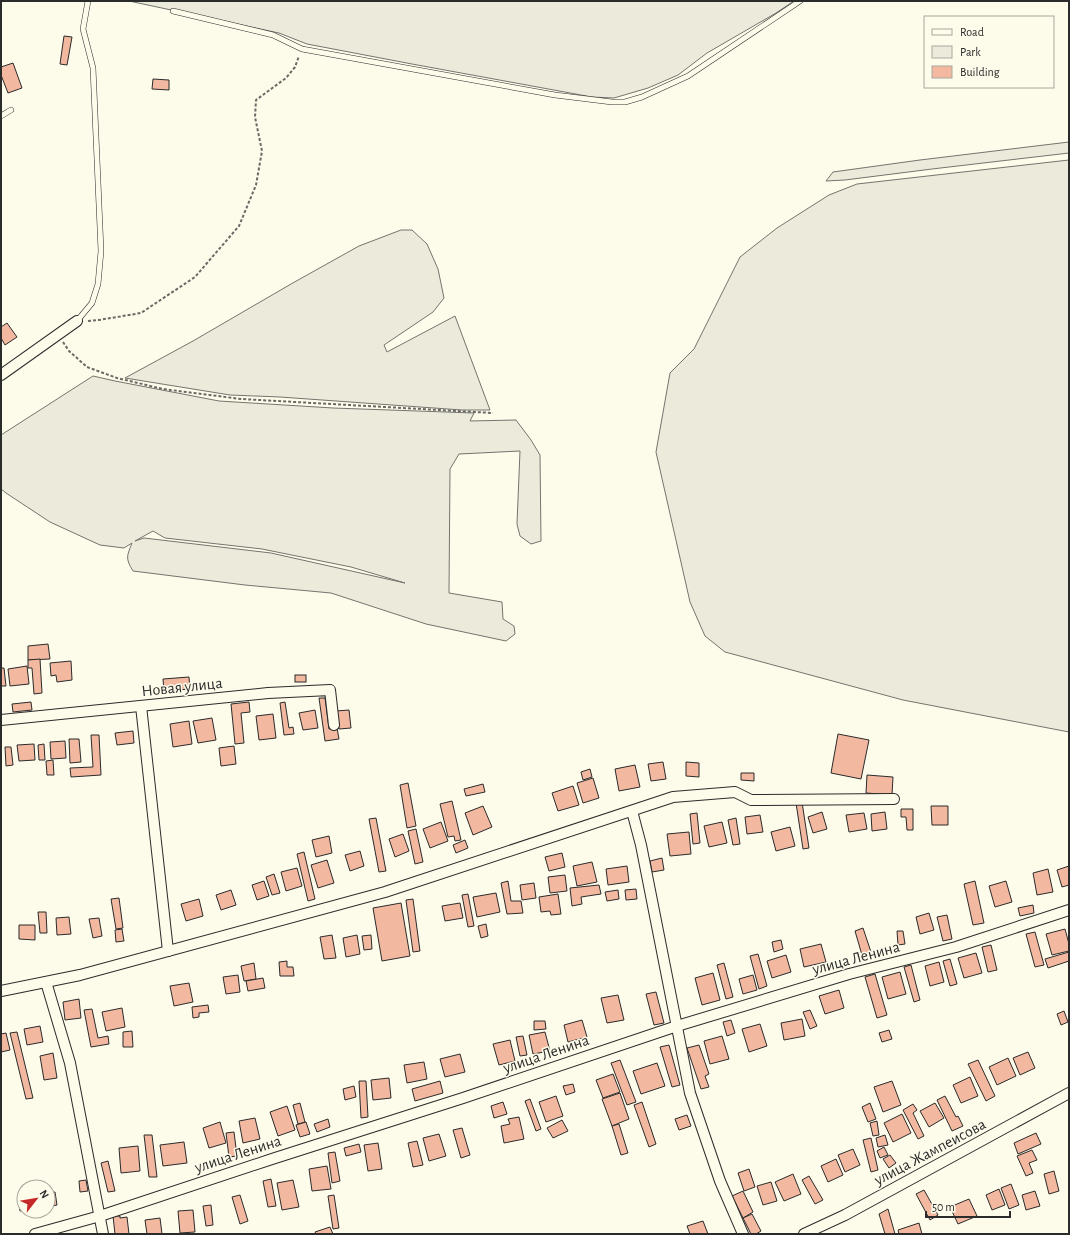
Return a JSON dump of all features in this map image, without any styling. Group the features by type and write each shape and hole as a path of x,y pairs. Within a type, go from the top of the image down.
{"street":[{"path":"1,375 77,321"},
{"name":"Новая улица","path":"1,720 268,693 330,690 334,725"},
{"path":"141,706 168,951"},
{"path":"1,992 80,975 384,892 673,797 735,792 751,800 894,799"},
{"path":"632,811 641,845 690,1093 720,1181 743,1234"},
{"name":"улица Ленина","path":"35,1234 100,1216 464,1098 677,1026 849,974 956,947 1069,910"},
{"path":"46,982 70,1063 103,1234"},
{"name":"улица Жампеисова","path":"804,1234 845,1215 1069,1093"}],"lane":[{"path":"77,321 92,303 98,284 101,251 93,68 84,29 88,1"},
{"path":"173,11 274,35 302,49 555,95 612,102 625,102 642,97 688,76 800,1"},
{"path":"1,116 11,110"}],"path":[{"path":"77,321 99,320 141,313 196,277 240,226 256,185 262,151 255,117 256,100 286,78 295,67 302,49"},
{"path":"58,334 69,351 87,367 117,378 163,389 241,399 493,413"}],"green space":[{"path":"129,1 794,1 707,53 678,75 648,88 614,98 592,97 307,44 279,33"},
{"path":"1069,142 1069,153 826,181 833,172"},
{"path":"1069,160 1069,732 903,700 725,652 705,636 690,602 656,452 670,373 694,349 740,257 777,228 829,195 857,184"},
{"path":"401,230 412,230 427,244 438,269 444,298 433,312 384,345 387,352 455,316 490,410 462,410 280,397 230,395 125,378 359,246"},
{"path":"93,376 219,401 333,408 474,413 470,421 516,420 540,455 541,541 531,544 520,536 517,524 520,451 459,454 450,469 449,593 502,602 503,619 514,626 515,634 506,641 426,624 331,593 245,585 133,571 128,560 132,543 124,548 100,545 50,522 1,489 1,435","holes":["153,531 165,538 262,549 351,567 405,583 271,553 144,538 135,541"]}],"building":[{"path":"64,36 72,37 67,65 60,64"},
{"path":"13,63 22,88 8,93 1,75 1,67"},
{"path":"153,79 169,80 169,90 152,89"},
{"path":"7,323 17,337 5,345 1,338 1,327"},
{"path":"48,644 50,659 28,660 28,646"},
{"path":"40,659 42,693 34,694 32,668 28,668 28,660"},
{"path":"71,661 72,680 57,682 56,675 51,676 50,663"},
{"path":"27,666 29,684 10,686 8,669"},
{"path":"1,668 4,668 6,686 1,686"},
{"path":"295,675 306,675 306,682 295,682"},
{"path":"189,677 190,689 164,691 163,679"},
{"path":"319,698 325,698 329,729 337,728 339,739 325,741"},
{"path":"31,702 32,710 13,712 12,704"},
{"path":"249,702 250,712 241,713 244,743 235,744 231,704"},
{"path":"285,702 289,728 293,727 294,734 284,735 280,703"},
{"path":"315,710 318,728 303,730 299,713"},
{"path":"349,710 351,728 339,729 336,711"},
{"path":"273,714 276,738 259,740 256,716"},
{"path":"212,718 216,740 198,743 193,721"},
{"path":"189,721 192,744 173,747 170,724"},
{"path":"133,731 134,743 117,745 115,733"},
{"path":"838,734 869,740 861,779 831,773"},
{"path":"91,735 99,735 101,775 71,777 70,768 93,767"},
{"path":"69,739 79,739 81,762 70,763"},
{"path":"65,741 66,758 51,759 50,742"},
{"path":"34,744 35,760 19,761 17,745"},
{"path":"44,744 45,760 39,760 38,745"},
{"path":"234,746 236,764 221,766 219,748"},
{"path":"5,747 11,747 13,765 6,766"},
{"path":"53,760 54,775 47,775 46,761"},
{"path":"663,762 666,779 651,781 648,764"},
{"path":"686,762 699,763 699,777 686,776"},
{"path":"635,765 640,787 619,791 615,769"},
{"path":"590,769 592,777 583,780 581,772"},
{"path":"741,773 754,773 754,781 741,780"},
{"path":"867,775 893,777 892,795 866,793"},
{"path":"593,778 599,798 583,803 577,783"},
{"path":"408,783 416,826 407,828 400,785"},
{"path":"483,784 485,792 466,796 464,789"},
{"path":"573,786 579,805 558,811 552,793"},
{"path":"452,801 461,840 455,841 454,836 448,837 440,804"},
{"path":"802,802 809,848 803,849 796,803"},
{"path":"483,806 492,827 473,835 465,813"},
{"path":"931,806 948,806 948,825 932,825"},
{"path":"901,809 913,809 913,830 907,830 906,817 901,817"},
{"path":"822,812 827,829 813,833 808,817"},
{"path":"885,812 887,829 872,831 871,814"},
{"path":"697,813 700,843 693,844 690,814"},
{"path":"864,813 867,829 849,832 846,815"},
{"path":"760,815 763,832 747,834 745,817"},
{"path":"376,818 386,871 379,872 369,819"},
{"path":"736,818 740,844 733,845 728,820"},
{"path":"441,822 448,841 430,848 423,829"},
{"path":"722,822 727,843 709,847 704,826"},
{"path":"790,827 795,846 776,851 771,832"},
{"path":"416,829 423,862 415,864 408,831"},
{"path":"689,832 691,854 670,856 667,834"},
{"path":"403,834 409,851 395,857 389,839"},
{"path":"329,836 332,853 316,857 312,840"},
{"path":"465,840 468,848 456,853 453,845"},
{"path":"360,851 364,866 350,871 345,855"},
{"path":"304,852 315,899 308,901 297,854"},
{"path":"562,853 565,867 549,871 545,857"},
{"path":"662,858 664,870 652,872 650,861"},
{"path":"327,860 334,883 318,888 311,865"},
{"path":"592,862 597,882 577,886 573,866"},
{"path":"627,866 629,882 608,885 606,869"},
{"path":"1069,866 1069,885 1062,887 1057,870"},
{"path":"297,868 302,886 286,891 281,872"},
{"path":"1048,869 1053,892 1037,895 1033,873"},
{"path":"274,874 280,893 272,895 266,877"},
{"path":"565,875 567,891 550,893 548,877"},
{"path":"264,881 269,896 257,900 252,885"},
{"path":"508,881 511,901 521,901 523,913 507,914 501,883"},
{"path":"975,881 984,923 973,925 964,884"},
{"path":"1006,881 1012,902 995,907 989,886"},
{"path":"534,883 536,898 522,900 520,885"},
{"path":"599,885 601,894 581,897 582,904 572,906 570,888"},
{"path":"636,889 637,899 626,900 625,890"},
{"path":"231,890 236,905 221,910 216,895"},
{"path":"618,890 619,899 607,901 605,892"},
{"path":"496,893 500,912 477,917 473,897"},
{"path":"468,894 474,926 468,927 462,895"},
{"path":"558,894 561,914 551,915 550,911 541,912 539,897"},
{"path":"119,898 123,928 116,929 111,899"},
{"path":"199,899 203,916 186,921 181,904"},
{"path":"413,899 420,951 413,952 406,900"},
{"path":"401,903 410,956 382,961 373,908"},
{"path":"460,903 463,918 445,921 442,906"},
{"path":"1033,905 1034,913 1020,916 1018,908"},
{"path":"38,912 46,912 47,933 40,933"},
{"path":"929,913 934,930 920,934 916,917"},
{"path":"947,915 952,939 943,941 937,917"},
{"path":"69,917 71,934 57,935 56,918"},
{"path":"99,918 102,936 93,938 89,919"},
{"path":"486,924 488,936 481,938 478,926"},
{"path":"19,925 35,925 35,940 19,939"},
{"path":"863,928 871,952 862,955 855,931"},
{"path":"122,929 124,941 116,942 115,930"},
{"path":"1065,929 1069,944 1069,951 1052,955 1046,934"},
{"path":"897,931 903,931 905,944 898,945"},
{"path":"1035,932 1044,965 1035,967 1026,934"},
{"path":"332,935 336,958 324,959 320,937"},
{"path":"357,935 360,954 346,957 343,938"},
{"path":"371,935 372,949 364,950 362,936"},
{"path":"781,940 783,949 774,952 772,942"},
{"path":"821,944 826,962 804,967 800,949"},
{"path":"991,945 997,970 988,972 982,947"},
{"path":"1069,952 1069,961 1048,968 1045,959"},
{"path":"976,953 982,973 964,978 958,958"},
{"path":"758,954 767,986 759,989 750,956"},
{"path":"786,955 791,972 772,978 767,961"},
{"path":"950,959 957,984 950,986 943,961"},
{"path":"287,961 287,967 293,967 294,976 280,976 279,962"},
{"path":"939,962 944,982 930,986 925,966"},
{"path":"254,963 256,979 244,981 241,966"},
{"path":"724,963 733,997 726,999 717,965"},
{"path":"911,965 920,1000 914,1002 904,967"},
{"path":"900,972 906,994 888,999 882,977"},
{"path":"713,973 720,1000 702,1005 695,978"},
{"path":"875,974 887,1015 877,1018 865,977"},
{"path":"238,975 240,992 226,994 223,977"},
{"path":"753,975 757,990 743,994 739,979"},
{"path":"263,978 265,988 248,991 246,981"},
{"path":"189,983 193,1002 174,1006 170,986"},
{"path":"839,990 844,1008 825,1014 819,996"},
{"path":"656,992 664,1023 654,1025 646,994"},
{"path":"618,995 624,1020 607,1023 601,998"},
{"path":"79,999 81,1018 65,1020 63,1002"},
{"path":"208,1005 209,1012 199,1013 199,1017 193,1018 192,1007"},
{"path":"122,1008 125,1027 106,1031 102,1012"},
{"path":"92,1009 98,1038 108,1036 109,1044 91,1047 84,1010"},
{"path":"810,1010 817,1026 810,1029 803,1012"},
{"path":"1064,1011 1068,1022 1061,1025 1057,1014"},
{"path":"802,1019 805,1036 784,1040 781,1023"},
{"path":"582,1020 587,1037 568,1042 564,1025"},
{"path":"731,1020 735,1033 727,1036 723,1022"},
{"path":"534,1021 545,1021 546,1029 534,1030"},
{"path":"760,1024 767,1046 749,1052 742,1029"},
{"path":"40,1026 43,1042 27,1045 24,1029"},
{"path":"889,1030 892,1039 882,1042 879,1033"},
{"path":"132,1031 133,1047 123,1047 123,1032"},
{"path":"17,1032 33,1098 26,1099 10,1033"},
{"path":"545,1032 550,1051 533,1054 529,1035"},
{"path":"6,1033 10,1050 1,1052 1,1034"},
{"path":"523,1036 527,1055 520,1056 516,1037"},
{"path":"722,1036 729,1059 710,1064 704,1041"},
{"path":"510,1040 515,1061 499,1065 493,1044"},
{"path":"669,1045 680,1085 672,1087 660,1047"},
{"path":"699,1045 709,1074 705,1076 709,1087 701,1089 687,1048"},
{"path":"1028,1052 1035,1068 1020,1075 1013,1058"},
{"path":"53,1053 57,1078 44,1080 40,1056"},
{"path":"460,1054 465,1072 445,1077 440,1059"},
{"path":"1008,1058 1016,1076 997,1085 989,1067"},
{"path":"620,1060 636,1102 627,1105 611,1063"},
{"path":"978,1060 995,1096 986,1101 968,1064"},
{"path":"424,1062 427,1079 407,1083 404,1065"},
{"path":"657,1063 665,1086 641,1094 633,1071"},
{"path":"613,1074 620,1092 603,1098 596,1080"},
{"path":"970,1077 978,1096 961,1103 953,1085"},
{"path":"389,1078 391,1098 373,1100 371,1080"},
{"path":"359,1081 366,1081 368,1117 361,1118"},
{"path":"440,1081 443,1093 415,1101 412,1089"},
{"path":"892,1081 901,1105 883,1112 874,1087"},
{"path":"573,1084 575,1092 566,1095 563,1086"},
{"path":"354,1086 356,1097 345,1100 343,1089"},
{"path":"620,1093 629,1119 612,1126 602,1099"},
{"path":"556,1096 563,1116 546,1122 539,1102"},
{"path":"945,1096 956,1117 958,1116 963,1126 952,1131 937,1100"},
{"path":"530,1099 541,1129 536,1131 525,1101"},
{"path":"503,1102 507,1114 494,1118 491,1106"},
{"path":"642,1102 656,1144 649,1147 634,1105"},
{"path":"300,1103 305,1122 298,1124 293,1105"},
{"path":"870,1103 876,1119 868,1122 862,1107"},
{"path":"935,1103 944,1118 929,1127 920,1111"},
{"path":"913,1104 917,1110 913,1113 924,1136 918,1139 903,1110"},
{"path":"287,1106 295,1130 278,1136 270,1112"},
{"path":"902,1114 911,1133 893,1142 884,1123"},
{"path":"687,1115 691,1126 679,1130 675,1119"},
{"path":"519,1117 524,1139 504,1143 501,1126 510,1124 508,1119"},
{"path":"255,1118 260,1139 243,1143 239,1121"},
{"path":"328,1119 330,1127 317,1132 314,1124"},
{"path":"562,1120 568,1131 553,1138 547,1128"},
{"path":"877,1121 879,1135 873,1136 870,1123"},
{"path":"220,1122 226,1143 209,1148 203,1128"},
{"path":"306,1122 310,1134 300,1137 296,1125"},
{"path":"619,1124 628,1153 621,1155 612,1126"},
{"path":"462,1128 470,1155 461,1158 453,1130"},
{"path":"234,1132 237,1156 229,1157 226,1133"},
{"path":"1036,1133 1041,1144 1018,1154 1014,1143"},
{"path":"439,1134 446,1156 429,1161 423,1138"},
{"path":"144,1135 152,1135 157,1177 149,1177"},
{"path":"885,1135 888,1145 878,1147 876,1138"},
{"path":"871,1138 878,1170 871,1172 863,1140"},
{"path":"417,1141 423,1165 413,1167 408,1143"},
{"path":"184,1142 187,1163 163,1166 160,1145"},
{"path":"378,1143 382,1169 368,1171 364,1145"},
{"path":"359,1144 361,1152 346,1156 344,1148"},
{"path":"138,1146 140,1171 121,1173 119,1148"},
{"path":"884,1147 888,1155 880,1158 877,1151"},
{"path":"853,1149 860,1165 845,1172 838,1155"},
{"path":"1032,1150 1037,1160 1029,1163 1033,1173 1026,1176 1017,1156"},
{"path":"335,1152 340,1181 332,1183 328,1153"},
{"path":"890,1155 896,1163 889,1168 883,1159"},
{"path":"836,1159 843,1175 828,1182 821,1166"},
{"path":"108,1161 115,1191 108,1192 101,1163"},
{"path":"327,1166 331,1189 312,1191 309,1169"},
{"path":"749,1169 755,1187 744,1191 738,1173"},
{"path":"1054,1171 1059,1191 1049,1194 1044,1174"},
{"path":"793,1174 801,1194 784,1201 775,1182"},
{"path":"809,1176 823,1200 815,1204 802,1180"},
{"path":"271,1179 276,1206 268,1207 263,1181"},
{"path":"86,1180 88,1191 80,1192 79,1181"},
{"path":"293,1180 299,1207 282,1210 277,1183"},
{"path":"771,1182 777,1201 763,1205 757,1186"},
{"path":"1011,1184 1019,1205 1009,1209 1001,1188"},
{"path":"999,1189 1005,1205 992,1210 986,1195"},
{"path":"924,1190 938,1215 930,1220 916,1194"},
{"path":"743,1191 753,1212 743,1218 732,1196"},
{"path":"1035,1191 1040,1206 1026,1210 1022,1195"},
{"path":"240,1195 248,1221 240,1224 232,1197"},
{"path":"334,1195 339,1228 333,1229 328,1196"},
{"path":"969,1199 977,1216 958,1224 950,1207"},
{"path":"211,1205 213,1225 206,1226 203,1206"},
{"path":"888,1209 895,1234 885,1234 879,1214"},
{"path":"193,1210 195,1232 180,1233 178,1211"},
{"path":"752,1214 761,1231 756,1234 751,1234 743,1218"},
{"path":"113,1216 120,1216 120,1218 127,1217 129,1234 115,1234"},
{"path":"160,1218 162,1234 147,1234 145,1220"},
{"path":"703,1221 708,1234 690,1234 687,1226"},
{"path":"919,1223 922,1234 899,1234 898,1230"},
{"path":"330,1227 333,1234 316,1234 315,1232"}]}
